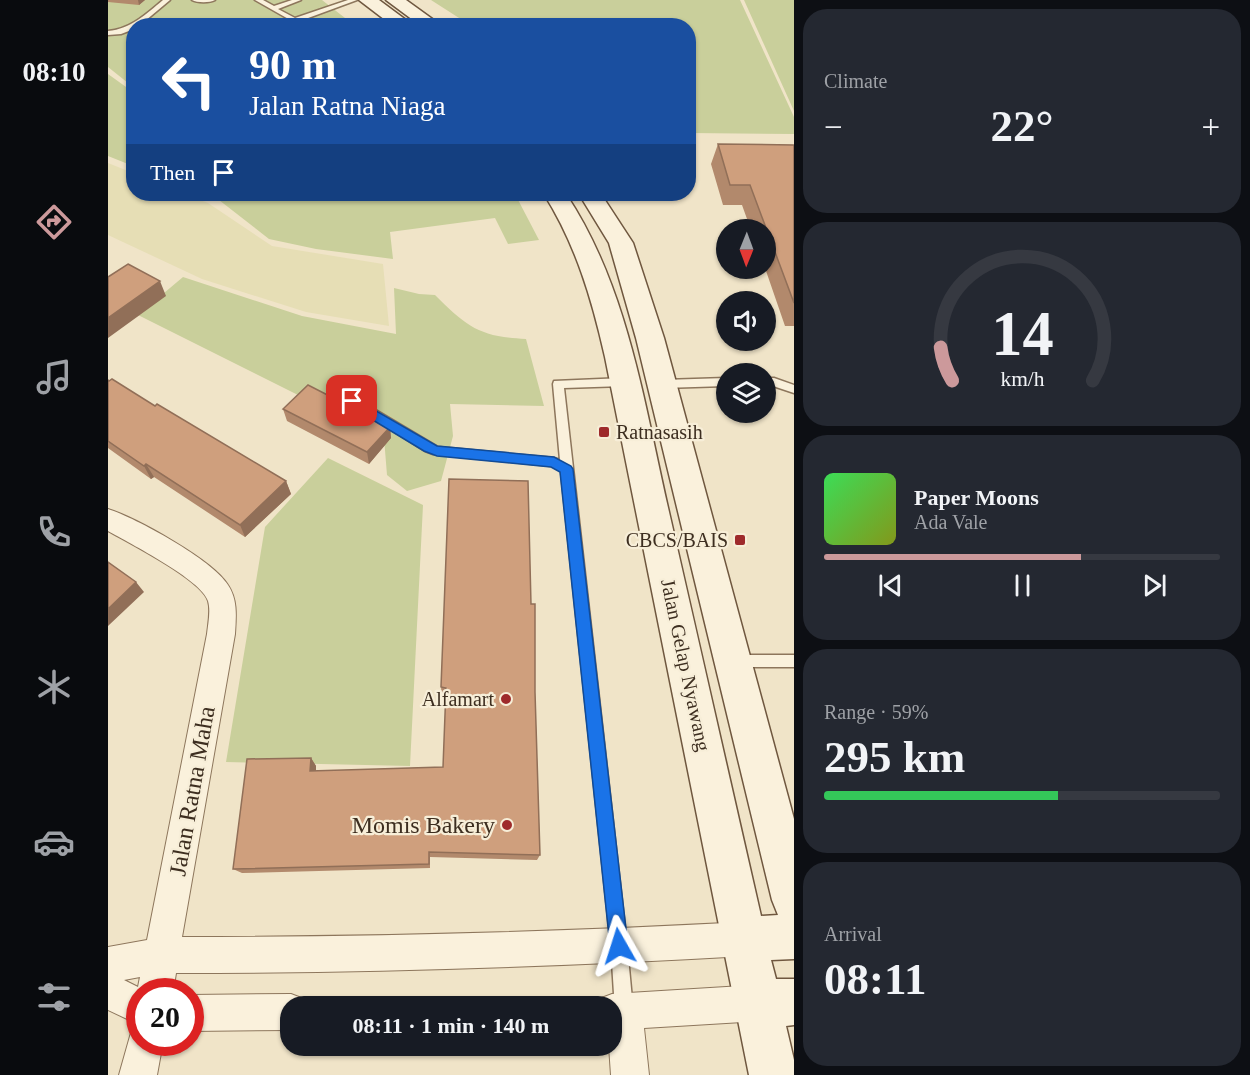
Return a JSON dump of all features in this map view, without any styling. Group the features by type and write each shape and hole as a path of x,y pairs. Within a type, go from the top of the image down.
{"street":[{"path":"368,0 394,18"},
{"path":"394,0 421,18"},
{"name":"Jalan Gelap Nyawang","path":"559,201 587,248 604,298 626,382 746,939 776,1002 773,1075"},
{"path":"594,201 621,243 663,384 794,900"},
{"name":"Jalan Ratna Maha","path":"108,519 203,575 218,591 223,608 221,634 158,978"},
{"path":"108,965 162,955 276,955 619,946 794,937"},
{"path":"108,992 126,1000"},
{"path":"622,1012 776,1002"},
{"path":"204,1012 280,1012"},
{"path":"622,1033 630,1075"},
{"path":"138,1075 142,1056"}],"lane":[{"path":"144,18 167,0"},
{"path":"195,0 212,0"},
{"path":"258,0 292,18"},
{"path":"274,8 298,0"},
{"path":"301,18 354,0"},
{"path":"108,33 126,30"},
{"path":"618,996 619,946 558,384 626,382"},
{"path":"663,384 716,382"},
{"path":"776,383 794,389"},
{"path":"333,390 437,451 554,462 567,469"},
{"path":"732,661 794,661"}],"shaded area":[{"path":"108,163 126,170 126,201 203,201 272,246 383,264 389,326 306,312 202,279 108,235"}],"green space":[{"path":"108,0 322,0 345,18 126,18 126,81 108,67"},
{"path":"431,0 740,0 794,117 794,134 696,133 696,18 459,18"},
{"path":"744,0 794,0 794,111"},
{"path":"108,74 126,87 126,163 108,156"},
{"path":"220,201 519,201 539,240 508,244 495,218 390,232 393,259 316,249 269,239"},
{"path":"183,277 302,316 396,334 394,288 435,295 456,315 485,333 526,339 544,406 450,404 453,436 441,481 407,491 387,475 384,438 138,315"},
{"path":"328,458 423,505 410,766 226,762 265,527"}],"building":[{"path":"718,144 794,145 794,303 776,255 776,219 763,219 750,185 730,185"},
{"path":"128,264 160,281 108,318 108,277"},
{"path":"112,379 286,481 240,525 108,441 108,380"},
{"path":"308,385 390,427 367,452 283,409"},
{"path":"449,479 528,481 531,604 535,604 540,855 429,852 429,864 233,869 247,759 311,758 310,771 443,767 446,688 441,687"},
{"path":"108,562 136,582 108,609"}],"place":[{"name":"Ratnasasih","path":"604,432"},
{"name":"CBCS/BAIS","path":"740,540"},
{"name":"Alfamart","path":"506,699"},
{"name":"Momis Bakery","path":"507,825"}],"route":[{"path":"352,401 437,451 554,462 567,469 619,946"}]}
